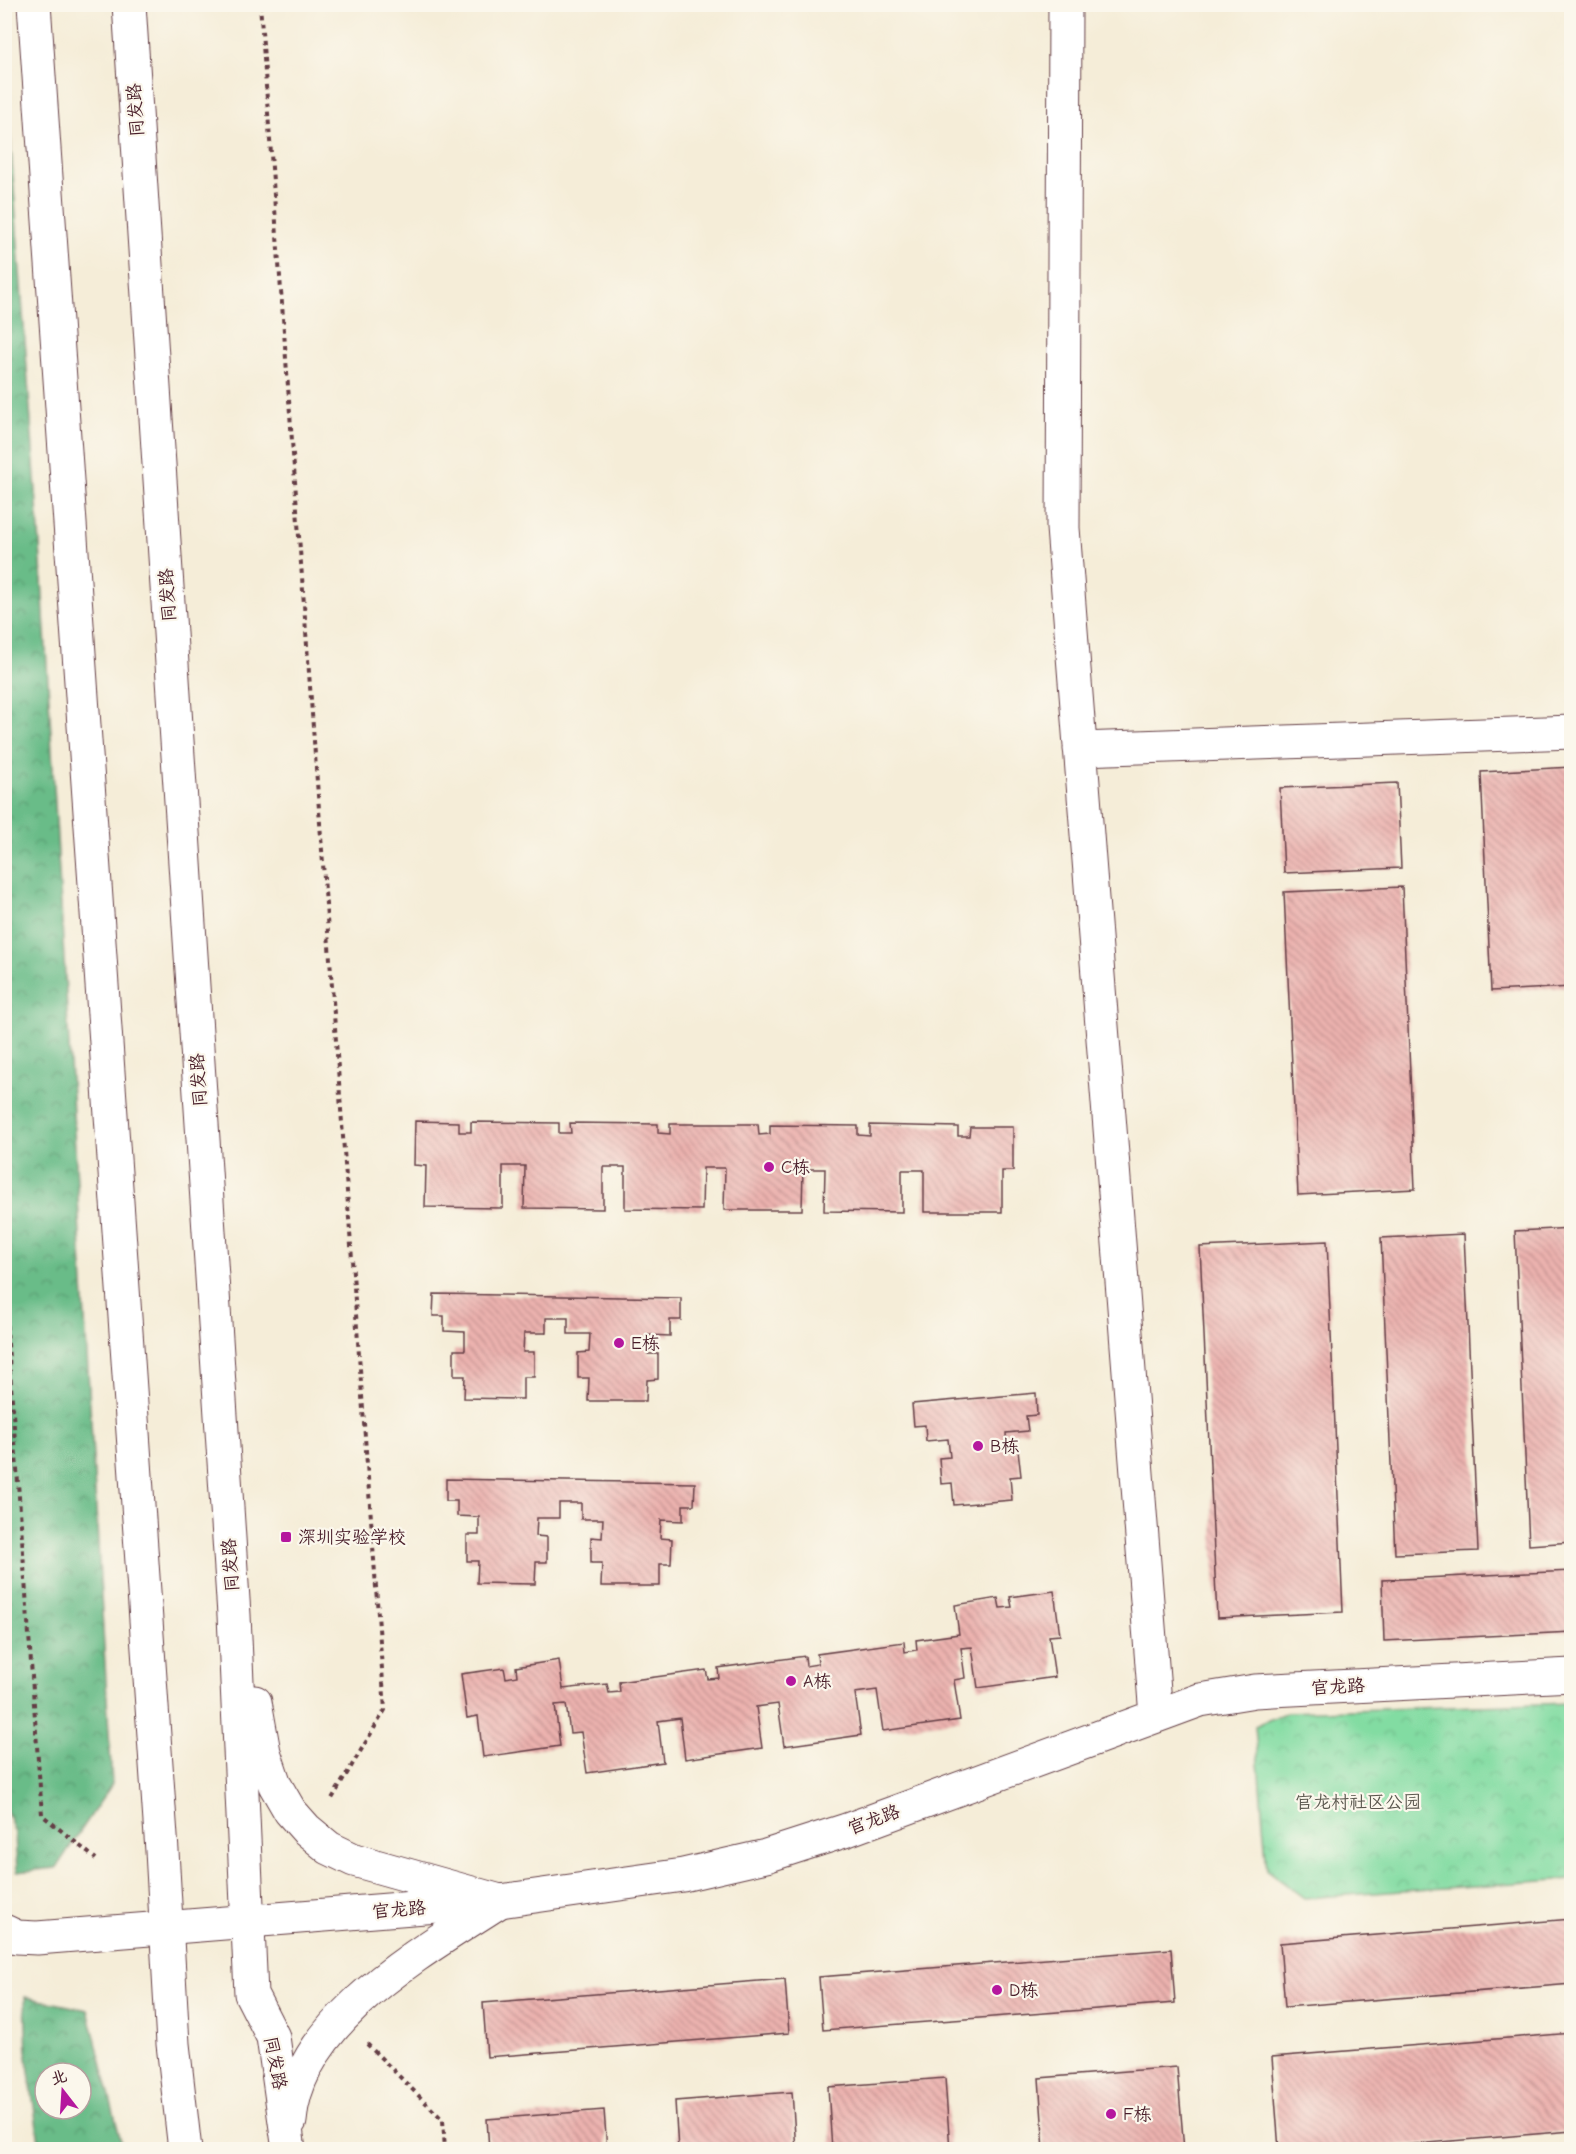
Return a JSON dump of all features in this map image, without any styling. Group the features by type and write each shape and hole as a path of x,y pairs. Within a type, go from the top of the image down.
{"main road":[{"path":"34,4 173,2044 185,2150"},
{"name":"同发路","path":"129,4 234,1615 251,1994 273,2037 289,2146"},
{"path":"1065,4 1063,528 1156,1716"},
{"path":"1080,748 1572,732"},
{"path":"234,1615 254,1695 264,1752 275,1785 290,1811 306,1829 329,1848 354,1860 500,1901"},
{"name":"官龙路","path":"4,1931 27,1939 248,1923 500,1901 683,1875 766,1856 847,1830 1200,1701 1255,1690 1572,1675"},
{"path":"289,2146 291,2114 296,2090 308,2066 339,2023 361,1998 387,1976 500,1901"}],"path":[{"path":"260,4 385,1710 327,1808"},
{"path":"4,1289 42,1815 96,1859"},
{"path":"363,2040 443,2120 445,2150"}],"green space":[{"path":"5,66 40,545 112,1784 56,1868 17,1872 15,1833 4,1804"},
{"name":"官龙村社区公园","path":"1571,1703 1571,1879 1304,1898 1267,1870 1255,1726 1287,1712"},
{"path":"25,1997 88,2010 123,2149 40,2149 36,2121 93,2121 93,2061 33,2061 33,2099 27,2057"}],"building":[{"path":"1572,767 1572,987 1491,991 1481,772"},
{"path":"1397,783 1401,868 1284,873 1280,788"},
{"path":"1402,887 1415,1189 1298,1195 1284,892"},
{"name":"C栋","path":"415,1121 459,1122 459,1132 471,1132 471,1122 559,1123 559,1133 571,1133 570,1123 658,1124 658,1133 670,1134 670,1124 758,1124 759,1135 770,1134 770,1125 858,1126 858,1135 870,1136 870,1125 958,1127 958,1136 969,1136 970,1127 1013,1127 1013,1171 1002,1171 1002,1212 924,1212 924,1170 902,1170 902,1212 824,1211 825,1169 803,1169 802,1210 724,1210 725,1168 703,1168 702,1210 625,1209 625,1167 603,1167 603,1209 524,1208 525,1166 503,1166 503,1208 425,1207 426,1166 414,1165"},
{"path":"1572,1228 1572,1542 1529,1545 1515,1231"},
{"path":"1464,1234 1478,1551 1395,1554 1381,1238"},
{"path":"1327,1241 1343,1612 1217,1618 1200,1247"},
{"name":"E栋","path":"434,1294 681,1298 681,1320 670,1320 670,1336 648,1335 648,1354 658,1354 658,1379 647,1380 646,1401 588,1401 589,1378 578,1378 578,1353 589,1352 590,1334 568,1334 568,1318 546,1318 546,1333 524,1333 523,1352 534,1352 534,1377 523,1377 523,1399 464,1398 465,1376 454,1376 454,1350 465,1350 465,1332 444,1331 444,1316 433,1316"},
{"name":"B栋","path":"1036,1393 1037,1415 1026,1416 1028,1431 1006,1433 1007,1452 1018,1450 1021,1476 1010,1477 1012,1500 954,1505 952,1483 941,1484 939,1458 950,1457 948,1439 926,1441 925,1425 914,1426 912,1404"},
{"path":"446,1479 695,1483 694,1505 683,1505 683,1521 661,1520 660,1538 672,1539 671,1564 660,1564 660,1586 601,1586 602,1563 591,1563 591,1537 602,1538 603,1519 581,1519 581,1503 559,1503 559,1518 537,1518 536,1536 547,1537 547,1562 536,1562 535,1584 477,1583 478,1561 467,1561 467,1535 479,1535 479,1517 457,1516 457,1501 446,1501"},
{"path":"1572,1571 1572,1632 1384,1641 1382,1580"},
{"name":"A栋","path":"1054,1591 1060,1635 1049,1636 1055,1677 978,1688 972,1647 961,1648 965,1678 954,1680 960,1720 883,1731 877,1690 855,1693 861,1735 784,1746 778,1704 756,1707 762,1748 685,1759 680,1718 658,1721 663,1762 587,1773 581,1732 570,1733 566,1704 555,1705 560,1746 483,1757 478,1716 467,1718 461,1674 504,1668 506,1678 517,1676 516,1667 559,1660 563,1689 607,1684 609,1693 620,1692 619,1682 706,1670 708,1679 719,1678 718,1668 805,1656 806,1666 818,1664 817,1654 904,1642 905,1652 917,1650 916,1640 959,1634 955,1605 998,1598 1000,1608 1012,1607 1010,1597"},
{"path":"1572,1919 1572,1984 1285,2007 1280,1943"},
{"name":"D栋","path":"1171,1949 1175,2003 823,2030 819,1977"},
{"path":"785,1979 789,2033 487,2057 483,2003"},
{"path":"1572,2033 1572,2131 1344,2150 1279,2150 1272,2057"},
{"name":"F栋","path":"1177,2067 1184,2150 1044,2150 1039,2078"},
{"path":"945,2078 950,2150 832,2150 828,2087"},
{"path":"792,2092 796,2150 678,2150 675,2101"},
{"path":"604,2110 607,2150 489,2150 487,2119"}],"place":[{"name":"C栋","path":"769,1167"},
{"name":"E栋","path":"619,1343"},
{"name":"B栋","path":"978,1446"},
{"name":"深圳实验学校","path":"286,1537"},
{"name":"A栋","path":"791,1681"},
{"name":"D栋","path":"997,1990"},
{"name":"F栋","path":"1111,2114"}]}
